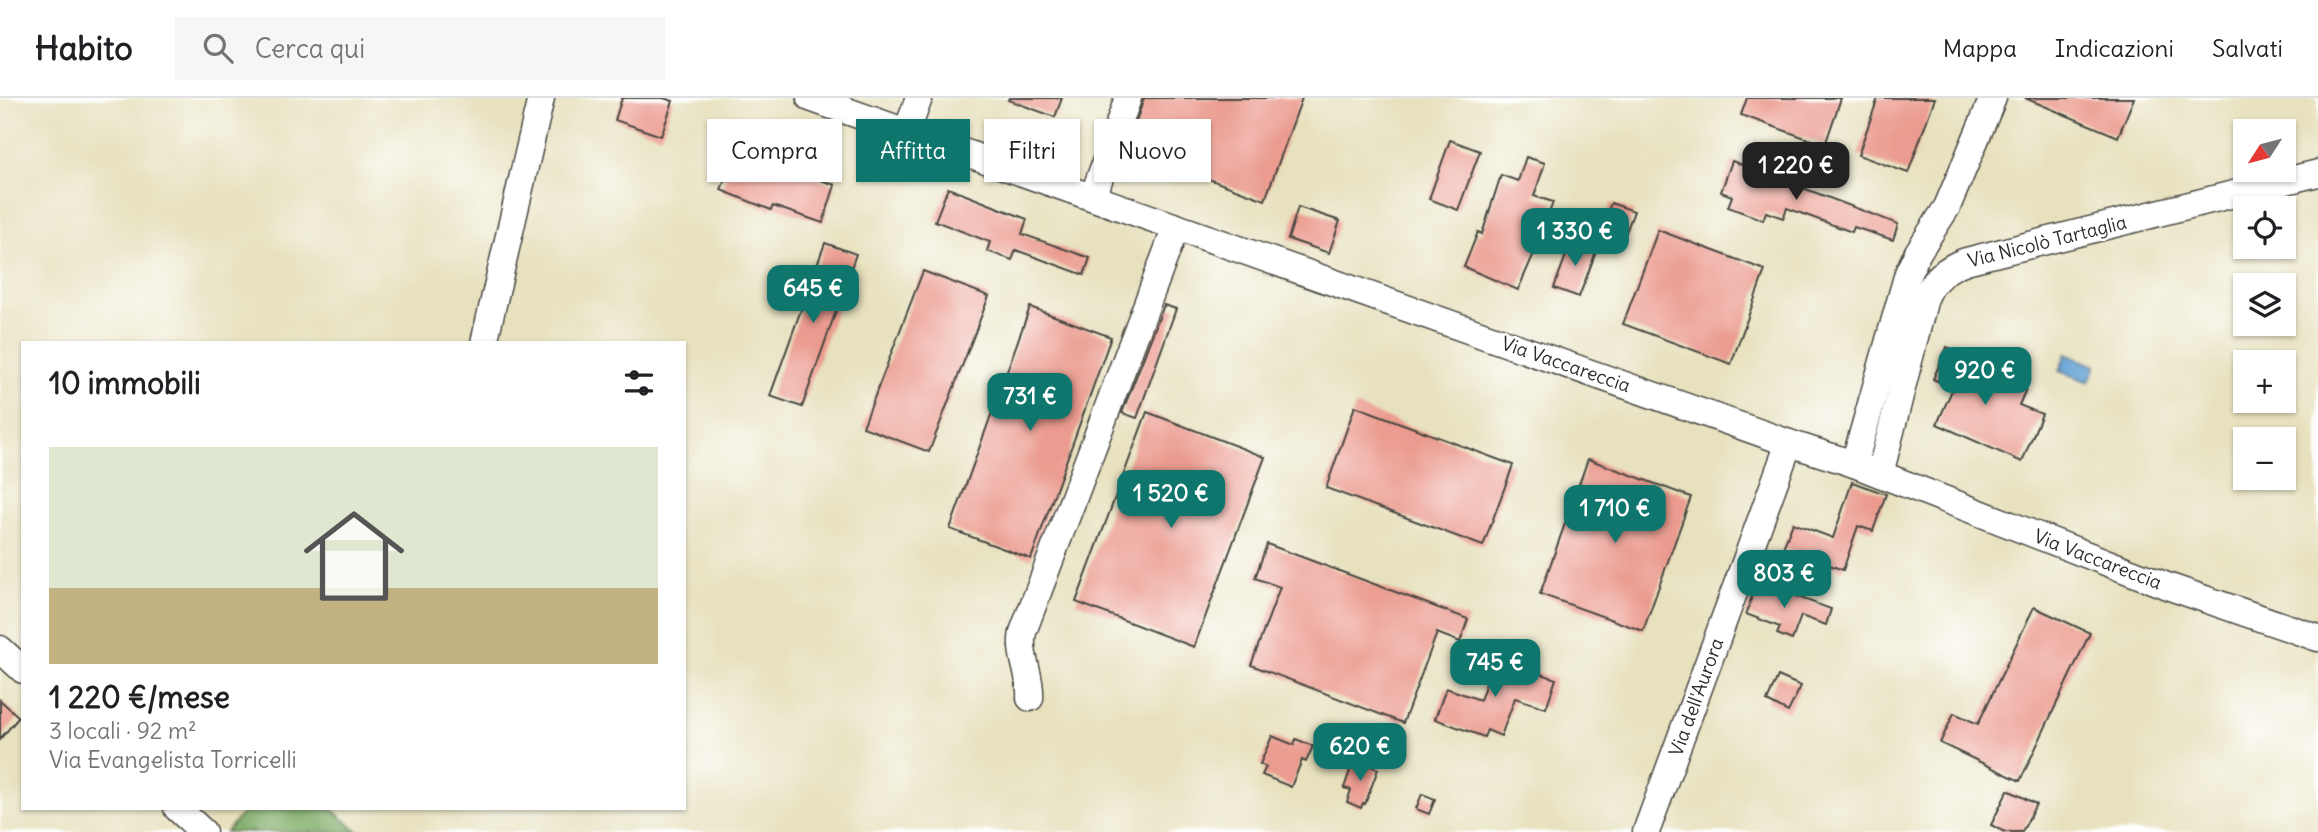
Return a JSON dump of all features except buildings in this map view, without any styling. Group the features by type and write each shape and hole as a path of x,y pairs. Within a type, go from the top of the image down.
{"street":[{"path":"484,341 541,98"},
{"name":"Via Vaccareccia","path":"810,98 872,119"},
{"path":"911,119 919,98"},
{"path":"1093,197 1128,98"},
{"path":"1854,464 1909,273 1918,252 1947,207 1993,98"},
{"name":"Via Vaccareccia","path":"970,153 1854,464 2167,586 2318,638"},
{"name":"Via Nicolò Tartaglia","path":"1880,474 1925,298 1933,283 1945,271 1966,261 2318,173"},
{"path":"1030,698 1030,685 1022,654 1023,632 1176,227"},
{"name":"Via dell'Aurora","path":"1646,832 1789,443"},
{"path":"0,649 21,668"},
{"path":"179,810 202,832"}],"green space":[{"path":"245,810 332,810 359,832 226,832"}],"water":[{"path":"2066,354 2096,366 2089,382 2059,371"}]}
